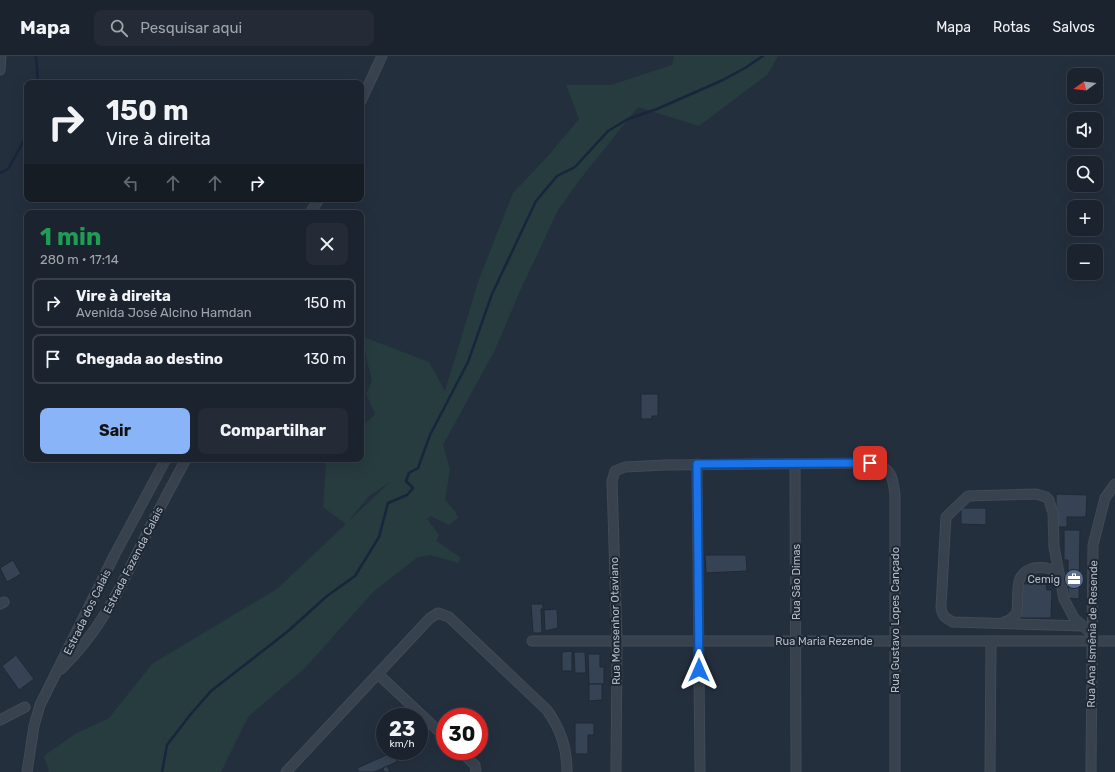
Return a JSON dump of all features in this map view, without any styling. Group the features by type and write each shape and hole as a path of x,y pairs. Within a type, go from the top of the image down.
{"street":[{"path":"0,70 1,56"},
{"path":"364,95 382,56"},
{"name":"Estrada dos Calais","path":"27,772 34,726 40,705 115,554 164,462"},
{"name":"Estrada Fazenda Calais","path":"56,673 82,648 115,599 149,528 184,462"},
{"path":"700,772 697,464 795,464"},
{"name":"Rua Monsenhor Otaviano","path":"616,772 617,641 612,481 615,471 625,467 697,464"},
{"name":"Rua Gustavo Lopes Cançado","path":"795,464 880,464 889,470 894,482 895,772"},
{"name":"Rua São Dimas","path":"795,464 796,772"},
{"name":"Rua Ana Ismênia de Resende","path":"1091,772 1093,545 1105,498 1115,484"},
{"path":"1083,626 953,622 945,618 942,614 946,517 968,496 1036,494 1046,497 1049,500 1053,513 1054,547 1064,599 1074,618 1083,626 1092,637"},
{"path":"1001,623 1010,620 1017,613 1019,580 1026,572 1037,567 1047,567 1060,574"},
{"path":"289,771 430,618 438,613 449,617 547,710 557,724 563,739 567,756 567,772"},
{"name":"Rua Maria Rezende","path":"532,641 991,641 1092,637 1115,641"},
{"path":"990,772 991,641"},
{"path":"378,674 436,729"},
{"path":"0,720 25,707"},
{"path":"469,760 475,766 476,772"}],"green space":[{"path":"674,56 778,56 768,74 699,126 638,107 581,178 558,210 520,291 495,350 443,445 450,469 445,500 455,511 458,518 449,525 431,516 427,519 439,535 436,541 460,557 459,563 430,555 418,557 373,592 305,668 248,717 221,772 49,772 44,756 75,734 109,718 152,664 277,589 346,524 323,507 326,462 364,462 364,425 375,414 366,394 372,381 364,348 364,337 429,362 445,391 479,279 513,193 548,156 579,119 566,85 611,85 672,65","holes":["390,482 350,520 369,496"]}],"building":[{"path":"641,394 658,394 658,416 652,416 652,419 641,419"},
{"path":"1056,494 1087,495 1086,517 1067,517 1067,527 1056,527"},
{"path":"961,508 986,508 986,525 961,524"},
{"name":"Cemig","path":"1064,530 1080,530 1079,599 1068,598 1068,560 1064,560"},
{"path":"705,555 746,555 747,571 706,573"},
{"path":"13,560 21,574 7,582 0,568"},
{"path":"1046,583 1047,590 1052,590 1051,618 1021,618 1021,584"},
{"path":"531,604 543,604 543,609 541,609 542,633 533,633"},
{"path":"557,609 558,628 545,631 544,610"},
{"path":"572,651 572,671 562,671 562,652"},
{"path":"574,652 585,652 586,673 575,673"},
{"path":"588,654 600,654 600,667 604,667 604,684 589,684"},
{"path":"16,655 34,679 19,690 2,666"},
{"path":"589,684 602,684 602,700 589,701"},
{"path":"575,723 594,723 594,735 588,735 588,754 575,754"},
{"path":"376,760 396,760 397,762 374,772 359,772 357,768"},
{"path":"387,766 390,772 384,772 383,768"}],"waterway":[{"path":"36,56 38,80"},
{"path":"162,772 167,745 211,691 287,632 327,596 355,576 379,537 388,503 407,495 413,488 406,481 409,473 418,468 430,435 468,362 492,294 536,201 557,176 575,167 608,131 628,119 657,109 723,80 763,56"},
{"path":"0,173 8,169 24,140"}],"place":[{"name":"Cemig","path":"1074,579"}],"route":[{"path":"699,670 699,504 697,464 870,463"}]}
